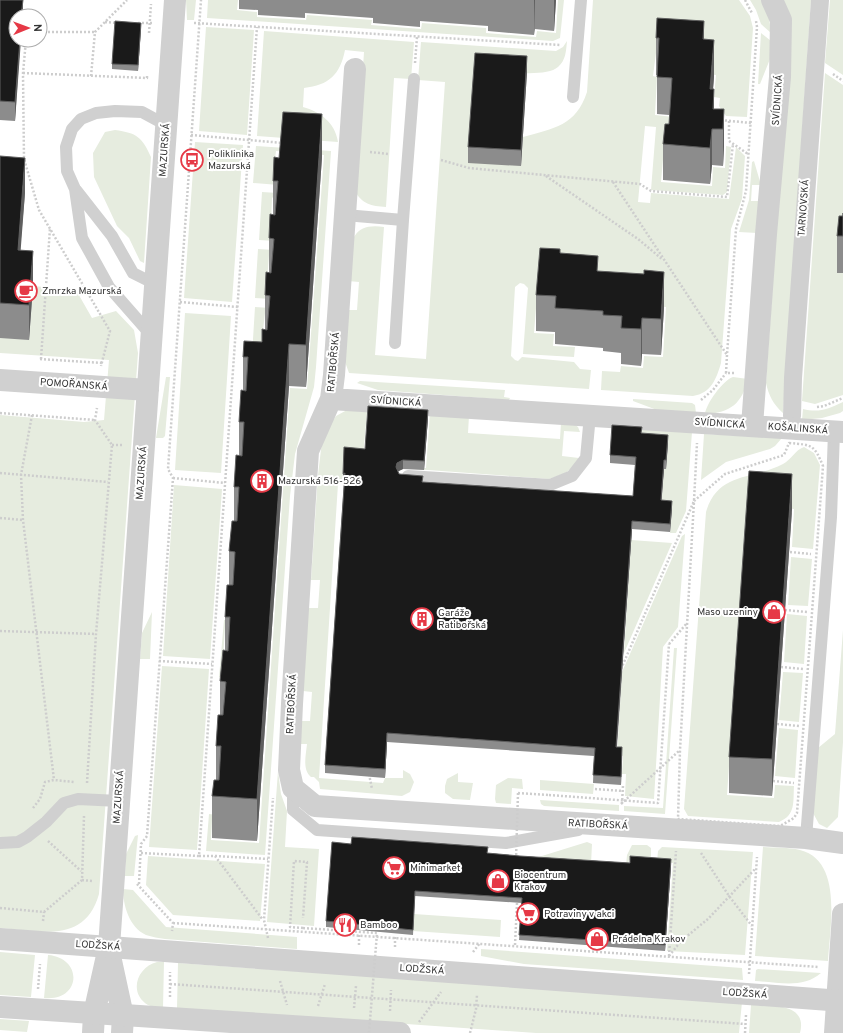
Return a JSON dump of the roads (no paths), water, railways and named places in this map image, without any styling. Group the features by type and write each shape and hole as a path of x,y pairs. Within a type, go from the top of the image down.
{"street":[{"name":"MAZURSKÁ","path":"108,947 175,0"},
{"name":"SVÍDNICKÁ","path":"330,399 752,426 766,234 780,77 781,20 772,0"},
{"name":"TARNOVSKÁ","path":"792,411 793,370 820,0"},
{"name":"RATIBOŘSKÁ","path":"354,68 345,215 330,399 308,451 289,770 283,790 315,806 806,838 843,843"},
{"name":"POMOŘANSKÁ","path":"0,380 148,390"},
{"name":"KOŠALINSKÁ","path":"752,426 839,432"},
{"path":"835,1033 840,1001 843,914"},
{"name":"LODŽSKÁ","path":"0,939 840,1001"},
{"path":"94,1024 108,947"},
{"path":"108,947 122,1024"},
{"path":"0,1007 94,1024 400,1033"}],"lane":[{"path":"574,97 581,0"},
{"path":"395,343 414,79"},
{"path":"152,336 109,288 82,238 75,189 67,170 66,147 72,129 81,119 96,113 115,111 142,112 166,125"},
{"path":"75,189 112,236 132,273 155,284"},
{"path":"345,215 403,220"},
{"path":"403,476 550,485 572,476 586,458 590,415"},
{"path":"806,838 839,432"},
{"path":"0,843 18,842 46,822 64,803 78,799 119,802"}],"place":[{"name":"Poliklinika Mazurská","path":"192,160"},
{"name":"Zmrzka Mazurská","path":"26,291"},
{"name":"Mazurská 516-526","path":"262,481"},
{"name":"Maso uzeniny","path":"774,612"},
{"name":"Garáže Ratibořská","path":"422,619"},
{"name":"Minimarket","path":"394,868"},
{"name":"Biocentrum Krakov","path":"498,881"},
{"name":"Potraviny v akci","path":"528,914"},
{"name":"Bamboo","path":"345,925"},
{"name":"Prádelna Krakov","path":"597,939"}]}
